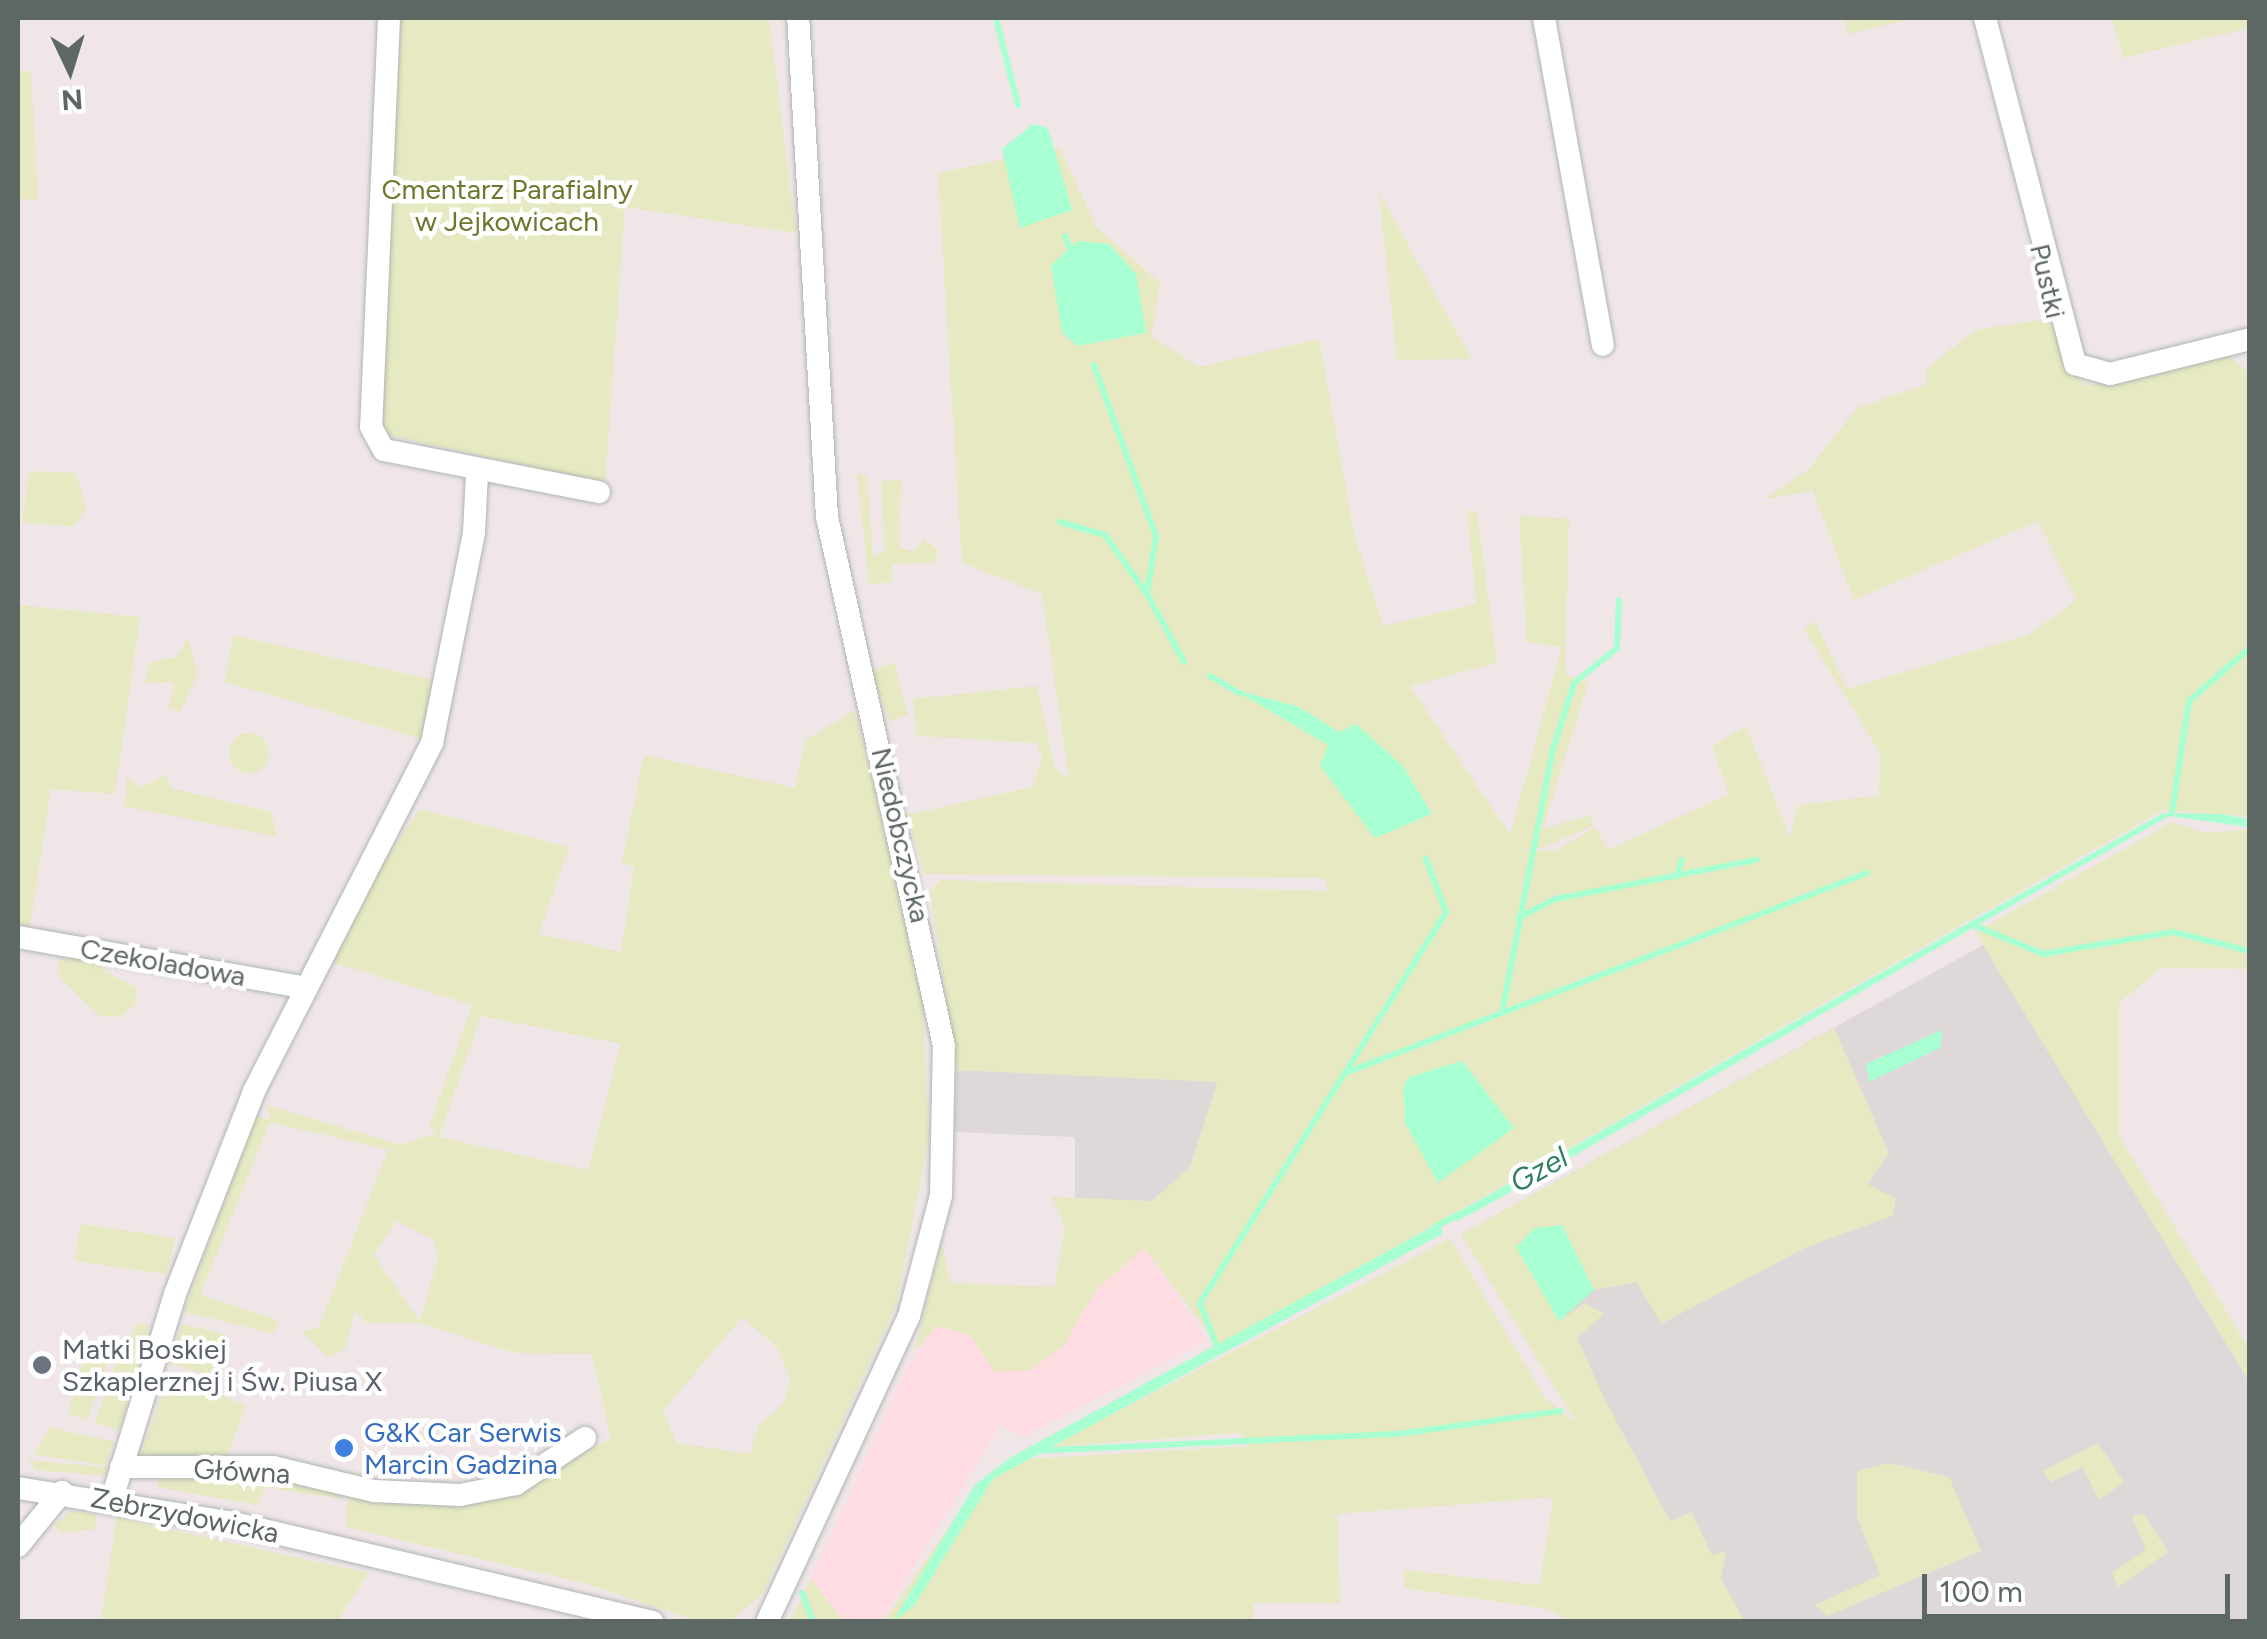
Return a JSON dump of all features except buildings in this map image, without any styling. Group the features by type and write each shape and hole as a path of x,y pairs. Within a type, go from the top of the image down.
{"street":[{"path":"390,18 371,427 384,450 477,473 599,492"},
{"name":"Niedobczycka","path":"767,1622 910,1316 941,1196 944,1046 827,517 798,18"},
{"path":"1544,18 1602,345"},
{"name":"Pustki","path":"1985,18 2074,364 2110,374 2250,339"},
{"path":"112,1499 240,1128 432,743 474,533 477,473"},
{"name":"Czekoladowa","path":"18,938 308,988"},
{"name":"Główna","path":"121,1467 273,1467 374,1490 460,1495 516,1484 586,1438"},
{"name":"Zebrzydowicka","path":"18,1488 112,1499 351,1548 652,1622"},
{"path":"18,1546 62,1492"}],"shaded area":[{"path":"1985,944 2249,1381 2249,1621 1701,1621 1461,1234"},
{"path":"957,1070 1218,1081 1190,1167 1152,1201 1075,1200 1075,1137 955,1132"},
{"path":"1144,1247 1207,1340 1023,1437 1000,1425 881,1621 844,1621 811,1579 907,1368 936,1326 1009,1345 1003,1373"}],"green space":[{"name":"Cmentarz Parafialny w Jejkowicach","path":"398,18 769,18 796,233 625,207 605,483 386,435 376,413"},
{"path":"1845,18 1915,18 1848,34"},
{"path":"2112,18 2248,18 2249,28 2123,58"},
{"path":"18,71 31,71 38,200 18,199"},
{"path":"1060,148 1096,227 1160,283 1152,337 1199,367 1319,339 1354,533 1383,626 1476,604 1467,510 1477,512 1497,663 1410,686 1510,835 1562,647 1527,642 1519,515 1569,519 1565,674 1588,683 1543,829 1590,815 1594,825 1543,848 1512,850 1554,851 1596,827 1608,850 1729,794 1712,746 1746,726 1790,838 1798,805 1879,796 1880,753 1804,629 1815,621 1847,689 2028,635 2077,600 2038,521 1854,600 1813,491 1764,499 1808,470 1857,408 1927,384 1927,368 1975,330 2048,319 2084,386 2225,354 2249,372 2249,816 2163,810 1219,1347 1144,1248 1096,1290 1063,1346 1031,1370 995,1372 970,1335 936,1326 914,1353 942,1244 950,1283 1055,1287 1065,1226 1052,1197 1152,1201 1190,1167 1218,1082 957,1070 930,891 941,880 1328,891 1324,878 925,874 906,815 1033,787 1042,757 1037,743 917,736 913,699 1037,686 1055,768 1069,779 1042,594 962,563 938,173","holes":["1321,766 1410,831 1342,790"]},
{"path":"1379,192 1440,303 1472,359 1397,360"},
{"path":"29,471 76,473 86,508 74,526 22,523"},
{"path":"857,474 867,475 873,556 885,552 881,481 901,480 899,548 915,551 924,539 938,550 935,563 892,564 893,582 869,584"},
{"path":"18,605 140,617 115,794 51,789 30,927 18,925"},
{"path":"233,635 439,681 426,740 225,682"},
{"path":"188,639 198,673 180,712 168,708 174,682 145,683 150,662 176,657"},
{"path":"894,662 908,714 890,722 871,671"},
{"path":"854,710 921,964 929,1138 896,1305 762,1595 730,1621 697,1621 587,1584 345,1527 349,1491 527,1482 611,1438 592,1354 515,1353 420,1323 367,1323 355,1310 345,1349 329,1357 301,1332 319,1327 388,1150 270,1122 200,1295 278,1320 274,1334 184,1312 256,1115 270,1120 267,1105 401,1145 436,1133 429,1127 472,1005 328,961 358,900 420,809 569,847 539,934 621,952 634,867 622,863 644,755 795,788 806,740","holes":["481,1016 621,1044 588,1170 439,1137","396,1221 434,1240 438,1258 420,1322 374,1255","742,1317 777,1347 791,1381 783,1404 758,1426 750,1454 677,1443 663,1411"]},
{"path":"249,733 263,739 269,753 263,767 249,773 235,767 229,753 235,739"},
{"path":"166,774 171,788 271,812 277,837 124,806 127,777 143,787"},
{"path":"2173,822 2205,833 2249,829 2249,969 2161,968 2119,1003 2119,1136 2249,1348 2249,1381 1975,932"},
{"path":"67,951 102,960 104,971 136,987 136,1004 120,1017 100,1016 62,980 57,965"},
{"path":"1834,1028 1889,1153 1868,1184 1896,1199 1892,1216 1807,1247 1661,1324 1637,1282 1594,1290 1561,1225 1560,1320 1585,1303 1604,1314 1577,1338 1604,1398 1670,1521 1691,1512 1712,1555 1726,1551 1721,1578 1744,1621 1569,1621 1548,1609 1404,1588 1404,1570 1540,1585 1553,1497 1337,1514 1340,1603 1253,1603 1253,1621 883,1622 973,1493 1023,1459 1250,1446 1240,1433 1049,1447 1450,1239 1545,1398 1577,1424 1461,1234"},
{"path":"81,1224 176,1238 166,1274 74,1261"},
{"path":"136,1324 149,1324 142,1356 125,1353"},
{"path":"182,1324 226,1334 211,1376 169,1363"},
{"path":"87,1349 110,1355 87,1420 68,1414"},
{"path":"118,1356 141,1365 119,1431 95,1423"},
{"path":"171,1372 246,1406 224,1464 137,1464"},
{"path":"50,1427 114,1442 105,1465 34,1455"},
{"path":"2098,1443 2124,1482 2099,1500 2083,1467 2051,1482 2042,1471"},
{"path":"28,1460 106,1467 107,1476 36,1470"},
{"path":"1889,1463 1949,1477 1981,1551 1827,1616 1815,1605 1880,1575 1857,1517 1857,1471"},
{"path":"276,1472 346,1489 344,1499 265,1487 257,1505 157,1487 159,1478"},
{"path":"71,1511 97,1514 95,1529 59,1533 55,1525"},
{"path":"2144,1514 2168,1552 2118,1587 2112,1573 2146,1550 2132,1516"},
{"path":"117,1515 369,1573 337,1621 101,1622"},
{"path":"811,1579 844,1621 790,1621"}],"water":[{"path":"1033,124 1048,128 1072,210 1020,228 1002,149"},
{"path":"1078,241 1109,244 1136,274 1146,333 1077,346 1062,332 1051,265"},
{"path":"1233,689 1299,707 1339,732 1356,724 1403,766 1432,814 1375,838 1320,766 1328,745"},
{"path":"2163,813 2220,814 2249,819 2249,827 2169,816 1484,1207 1457,1221 1453,1215"},
{"path":"1942,1030 1940,1048 1869,1082 1866,1064"},
{"path":"1462,1061 1514,1128 1438,1183 1405,1123 1403,1087 1409,1077"},
{"path":"1441,1222 1442,1234 993,1479 914,1606 893,1621 975,1485 1008,1459"},
{"path":"1562,1225 1594,1290 1559,1321 1516,1247 1535,1228"}],"waterway":[{"path":"996,18 1018,105"},
{"path":"1065,236 1069,246"},
{"path":"1094,365 1156,536 1147,594 1184,662"},
{"path":"1060,522 1105,535 1147,594"},
{"path":"1502,1013 1553,749 1574,683 1617,648 1619,600"},
{"path":"2172,812 2189,701 2250,648"},
{"path":"1210,676 1239,693"},
{"path":"1218,1349 1200,1303 1446,912 1426,859"},
{"path":"1676,877 1682,860"},
{"path":"1518,918 1555,899 1756,860"},
{"path":"1345,1073 1867,873"},
{"path":"1971,924 2043,954 2173,932 2250,951"},
{"name":"Gzel","path":"1435,1227 1459,1214"},
{"name":"Gzel","path":"1146,1386 1224,1346"},
{"path":"1033,1451 1399,1434 1560,1411"},
{"path":"802,1593 813,1622"}],"place":[{"name":"Matki Boskiej Szkaplerznej i Św. Piusa X","path":"42,1365"},
{"name":"G&K Car Serwis Marcin Gadzina","path":"344,1448"}]}
